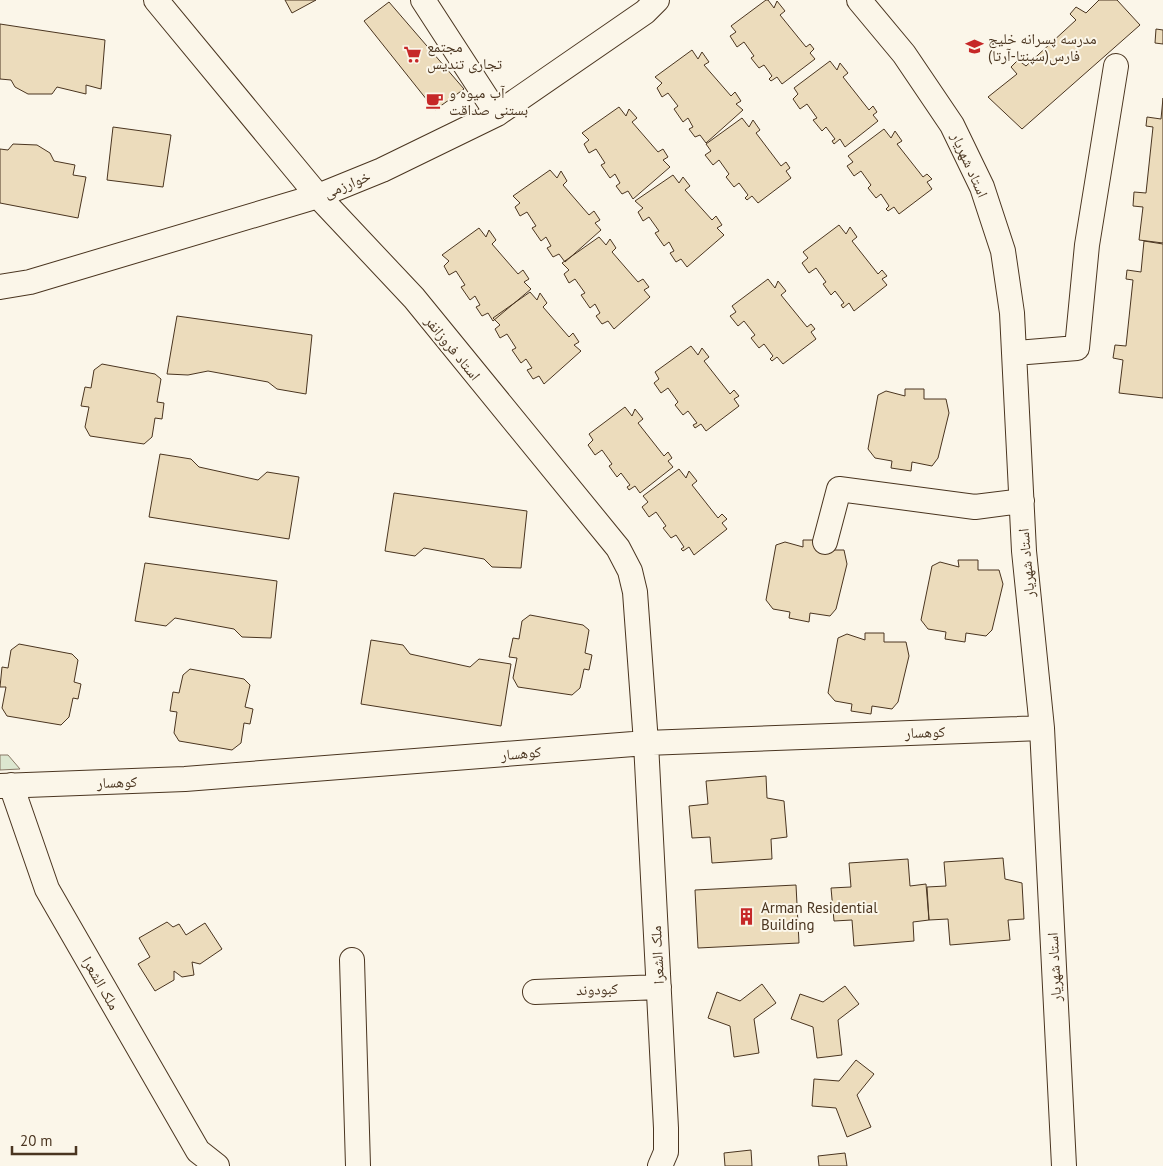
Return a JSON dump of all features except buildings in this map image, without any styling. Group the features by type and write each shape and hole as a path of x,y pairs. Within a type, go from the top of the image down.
{"street":[{"name":"استاد فروزانفر","path":"156,0 318,196 414,298 618,548 630,571 635,592 646,743"},
{"path":"423,0 497,114"},
{"name":"خوارزمی","path":"0,288 30,282 318,196 382,170 497,114 645,12 657,0"},
{"name":"استاد شهریار","path":"859,0 904,54 952,125 982,187 1003,251 1012,313 1024,552 1042,728 1064,1166"},
{"path":"1015,353 1077,348 1087,245 1116,66"},
{"path":"824,542 839,489 975,506 1022,501"},
{"name":"کوهسار","path":"5,786 185,779 646,743 1042,728"},
{"name":"ملک الشعرا","path":"646,743 666,1128 666,1152 660,1166"},
{"name":"ملک الشعرا","path":"5,786 47,889 198,1151 217,1166"},
{"path":"352,960 358,1166"},
{"name":"کبودوند","path":"535,992 659,987"}],"green space":[{"path":"0,755 8,755 20,769 0,770"}],"place":[{"name":"مدرسه پسرانه خلیج فارس(سپنتا-آرتا)","path":"974,47"},
{"name":"مجتمع تجاری تندیس","path":"413,55"},
{"name":"آب میوه و بستنی صداقت","path":"435,101"},
{"name":"Arman Residential Building","path":"747,916"}]}
